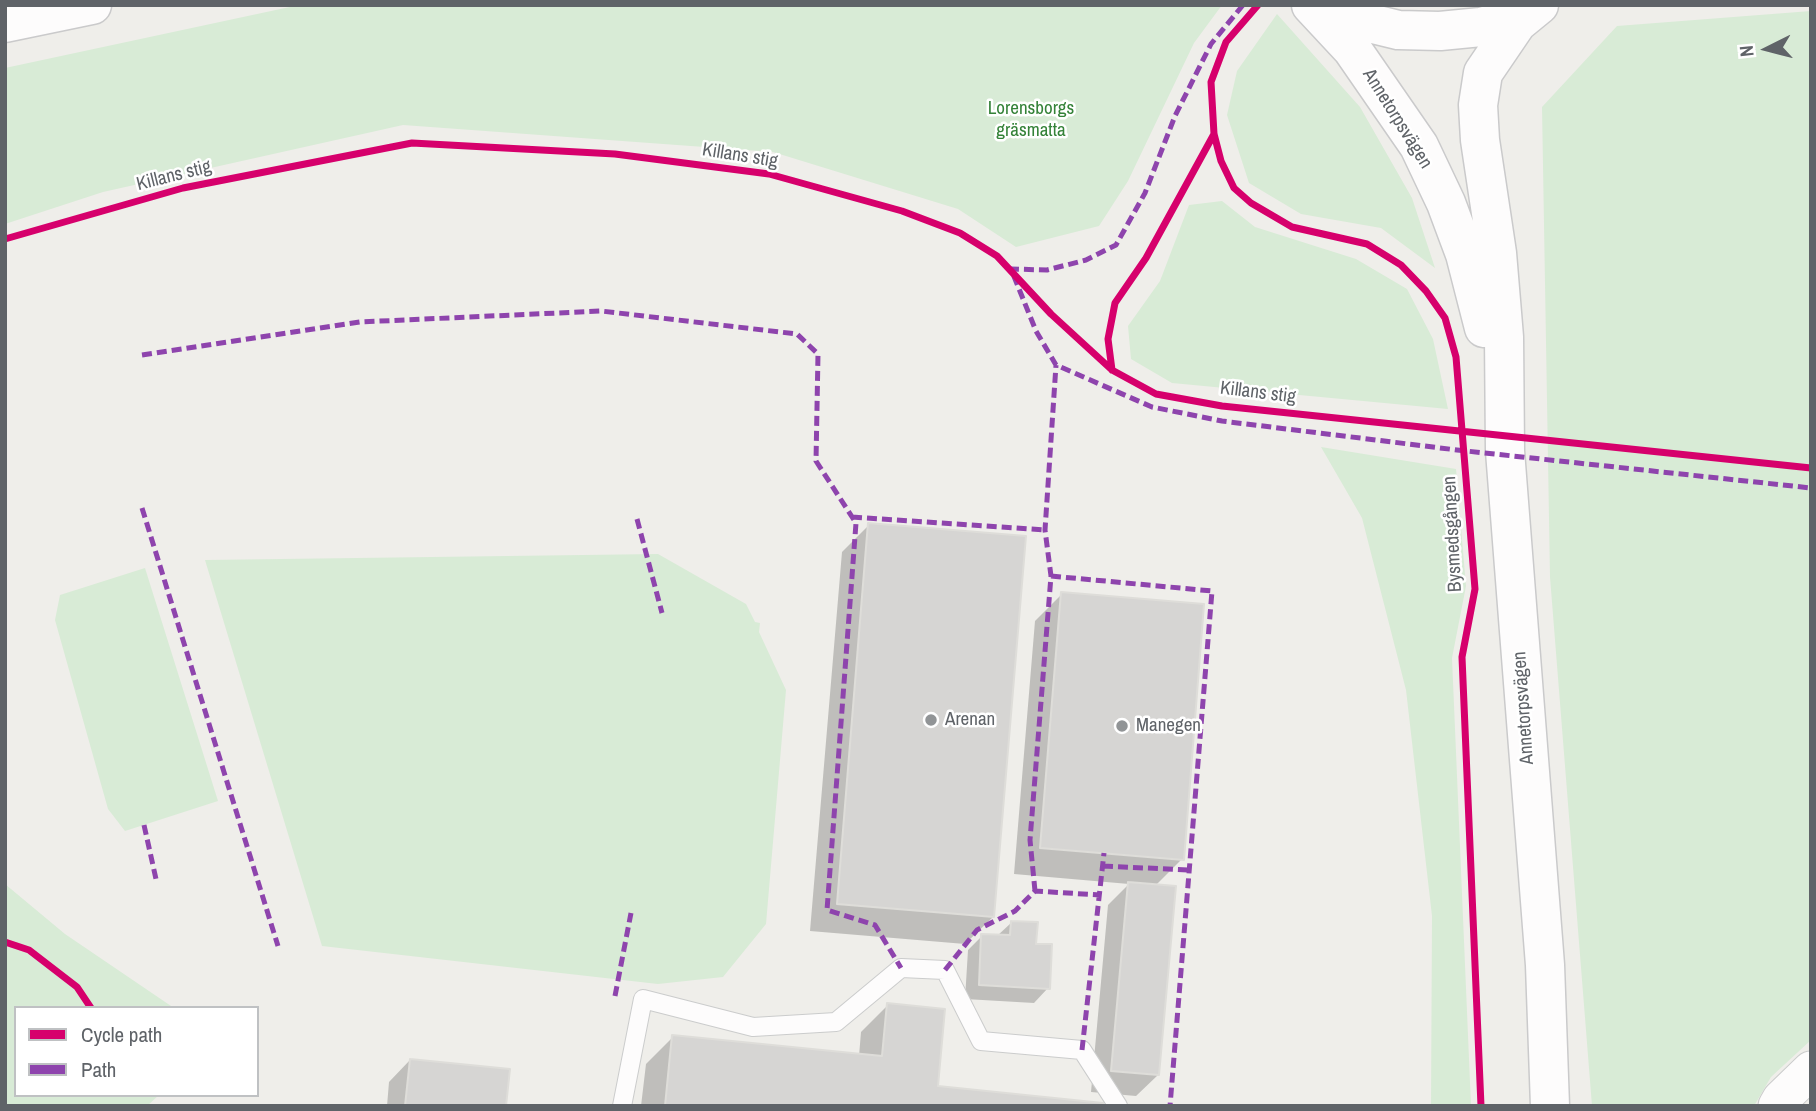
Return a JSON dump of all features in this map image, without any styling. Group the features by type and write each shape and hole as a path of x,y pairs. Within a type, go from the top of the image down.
{"main road":[{"path":"5,23 92,5"},
{"name":"Annetorpsvägen","path":"1311,5 1352,49 1419,146 1446,203 1465,254 1482,316 1506,451"},
{"name":"Annetorpsvägen","path":"1328,5 1357,20 1398,30 1440,31 1481,27 1509,19 1539,5"},
{"name":"Annetorpsvägen","path":"1539,5 1517,23 1483,73 1478,105 1480,140 1497,253 1504,337 1506,451 1545,965 1550,1106"},
{"name":"Annetorpsvägen","path":"1545,965 1567,1106"}],"street":[{"path":"1777,1106 1811,1070"}],"lane":[{"path":"622,1106 643,999 752,1027 836,1023 901,968 945,970 981,1041 1082,1050 1118,1106"}],"green space":[{"name":"Lorensborgs gräsmatta","path":"299,5 1222,5 1194,43 1128,181 1099,226 1016,247 958,209 773,152 403,125 103,192 5,224 5,68"},
{"path":"1811,11 1811,1040 1771,1077 1754,1106 1592,1106 1550,577 1542,107 1617,26"},
{"path":"1277,14 1360,107 1412,198 1435,268 1381,228 1301,214 1249,183 1227,115 1237,71"},
{"path":"1222,201 1255,227 1356,259 1407,289 1433,339 1448,409 1172,383 1131,359 1128,326 1160,281 1189,205"},
{"path":"1321,447 1456,469 1466,586 1452,658 1471,1106 1431,1106 1432,916 1406,690 1362,518"},
{"path":"658,554 746,604 755,622 760,623 759,632 786,690 766,924 723,977 658,984 322,946 205,560"},
{"path":"145,568 218,801 125,831 108,809 55,620 60,595"},
{"path":"5,884 65,934 171,1006 14,1006 14,1097 157,1097 147,1106 5,1106"}],"building":[{"name":"Arenan","path":"868,523 1026,536 994,917 837,904"},
{"name":"Manegen","path":"1061,592 1204,604 1184,860 1040,848"},
{"path":"1128,882 1176,886 1159,1075 1111,1071"},
{"path":"1011,921 1038,922 1036,944 1052,944 1050,989 979,985 981,934 1010,935"},
{"path":"887,1003 945,1009 938,1086 1103,1103 1103,1106 665,1106 672,1035 882,1056"},
{"path":"410,1059 510,1069 506,1106 405,1106"}],"marked path":[{"path":"1243,5 1211,44 1175,116 1145,193 1116,245 1086,260 1047,270 1011,269 1036,331 1056,365 1152,407 1222,421 1457,450 1811,488"},
{"path":"142,355 360,322 601,311 797,334 818,354 816,461 856,523 827,910 875,925 901,968"},
{"path":"1035,891 1030,840 1051,576 1045,530 1056,365"},
{"path":"142,508 278,946"},
{"path":"852,517 1045,530"},
{"path":"637,519 662,613"},
{"path":"1051,576 1212,591 1170,1106"},
{"path":"144,825 156,879"},
{"path":"1082,1050 1104,853"},
{"path":"1103,866 1188,870"},
{"path":"945,970 977,930 1015,911 1035,891 1100,895"},
{"path":"615,996 631,913"}],"cycle path":[{"name":"Bysmedsgången","path":"1258,5 1226,42 1211,82 1214,134 1221,161 1234,188 1251,203 1292,227 1367,244 1401,265 1426,291 1445,318 1456,357 1475,589 1462,657 1481,1106"},
{"path":"1112,370 1108,339 1115,303 1146,258 1214,134"},
{"name":"Killans stig","path":"5,239 183,188 412,143 615,154 769,174 902,211 960,233 997,256 1051,314 1112,370 1156,394 1222,406 1811,468"},
{"path":"5,942 29,950 77,987 90,1006"}],"place":[{"name":"Arenan","path":"931,720"},
{"name":"Manegen","path":"1122,726"}]}
